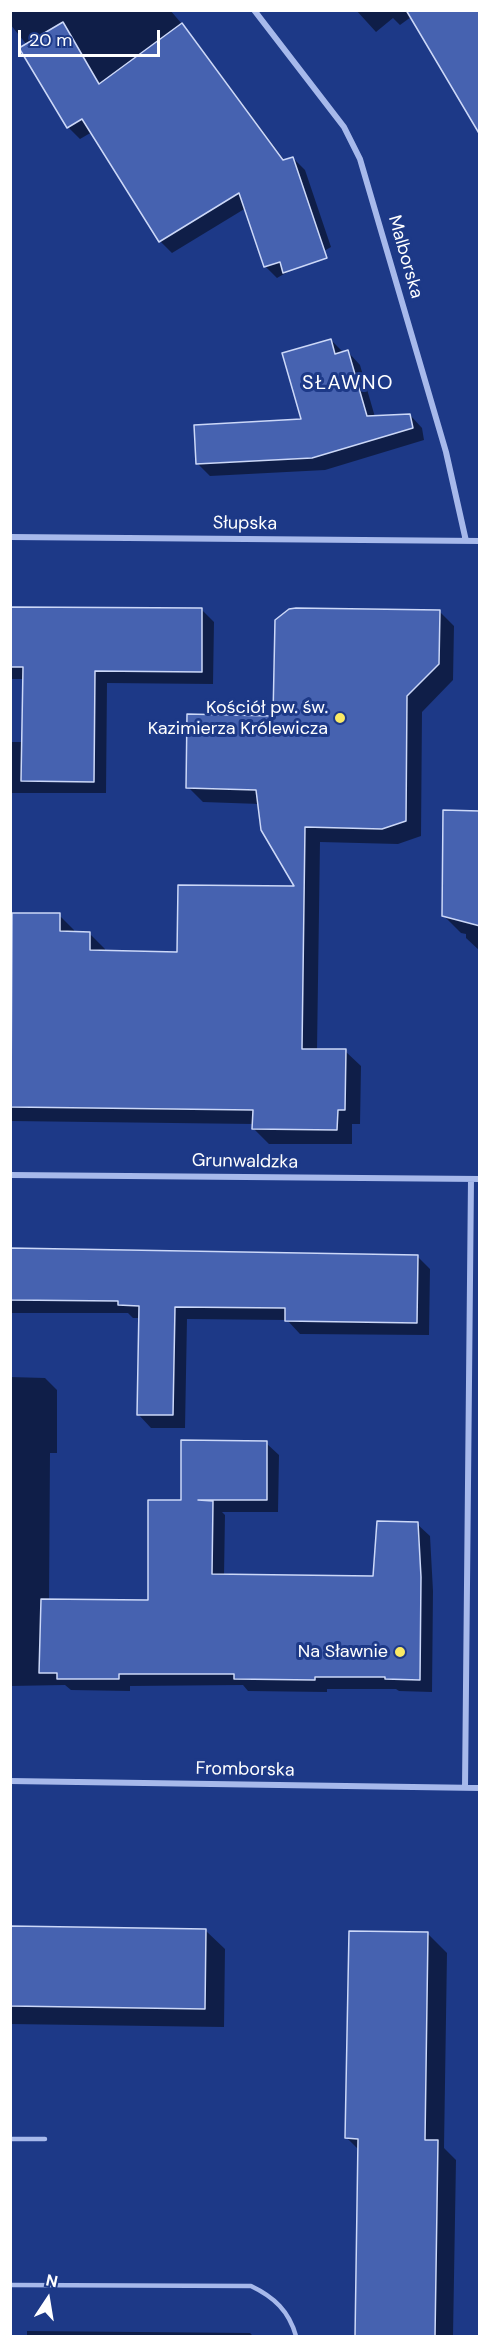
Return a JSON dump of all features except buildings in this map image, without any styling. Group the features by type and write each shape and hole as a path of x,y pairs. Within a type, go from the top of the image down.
{"street":[{"name":"Malborska","path":"254,10 344,127 360,159 446,452 466,541"},
{"name":"Słupska","path":"10,537 480,541"},
{"name":"Grunwaldzka","path":"10,1175 480,1179"},
{"path":"465,1787 471,1179"},
{"name":"Fromborska","path":"10,1781 480,1788"}],"lane":[{"path":"10,2139 45,2139"},
{"path":"10,2285 250,2286 268,2294 281,2306 292,2324 296,2337"}],"place":[{"name":"Kościół pw. św. Kazimierza Królewicza","path":"340,718"},
{"name":"Na Sławnie","path":"400,1652"}],"district":[{"name":"SŁAWNO","path":"348,384"}]}
